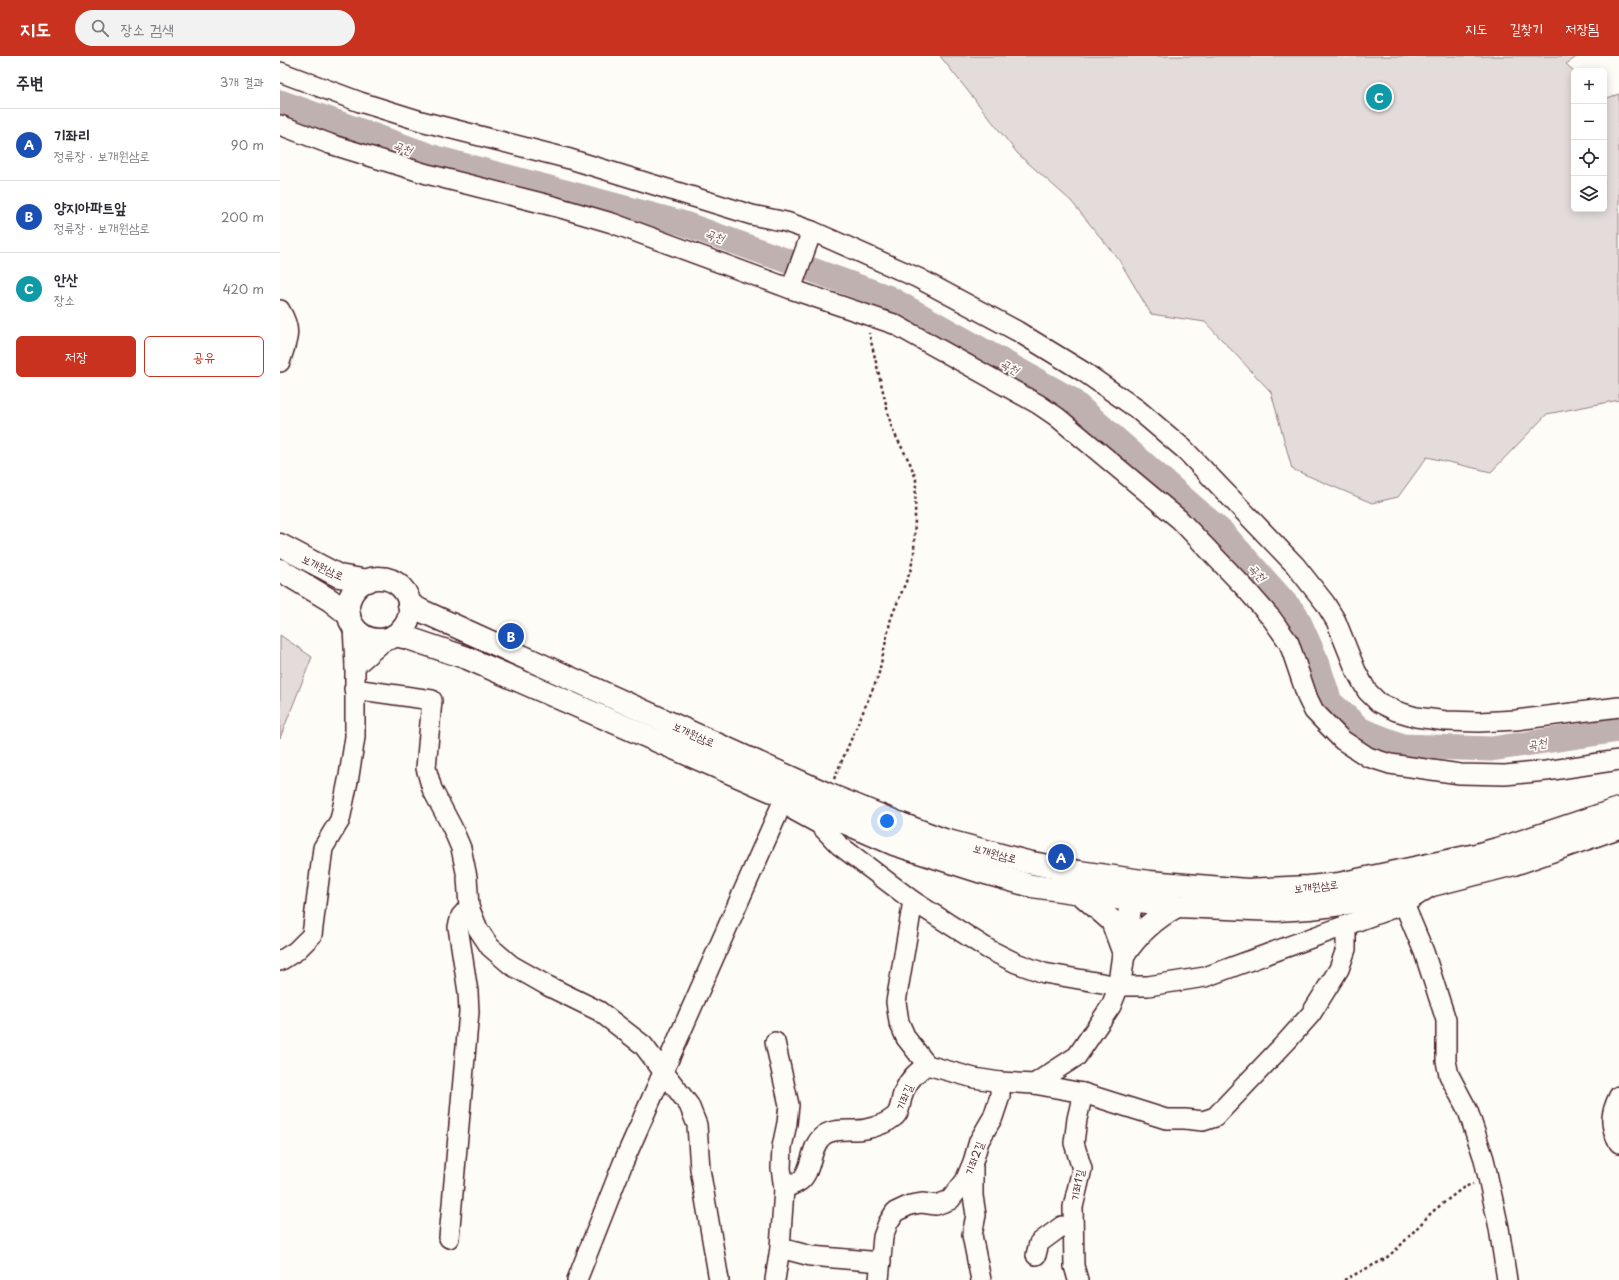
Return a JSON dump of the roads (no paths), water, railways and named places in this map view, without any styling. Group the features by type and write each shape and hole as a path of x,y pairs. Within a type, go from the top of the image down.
{"main road":[{"name":"보개원삼로","path":"280,545 339,576 368,581 381,579 394,583 404,591 409,604 422,611 827,794 944,840 1027,862 1079,872 1177,906 1277,910 1342,904 1432,885 1514,864 1619,827"},
{"name":"보개원삼로","path":"280,570 330,600 351,620 364,636 377,640 408,638 467,658 783,801 894,844 1032,886 1080,893 1133,890 1247,890 1339,884 1434,865 1483,853 1619,809"},
{"path":"351,620 349,605 353,593 362,584 368,581"},
{"path":"390,638 403,629 409,617 409,604"},
{"path":"1119,986 1133,890"},
{"path":"1080,893 1112,921 1124,954"},
{"path":"1124,954 1133,941 1148,925 1177,906"}],"street":[{"path":"280,72 360,102 420,121 570,159 752,215 786,222 812,231 918,278 1017,331 1084,372 1137,409 1178,444 1295,565 1325,603 1336,621 1356,671 1367,691 1378,702 1396,711 1409,715 1446,721 1516,720 1619,707"},
{"path":"280,125 330,144 427,174 557,207 612,223 791,289 894,324 1038,404 1057,417 1179,519 1248,592 1272,619 1289,643 1308,699 1314,711 1342,740 1368,757 1390,764 1460,774 1505,775 1546,771 1619,760"},
{"path":"791,289 812,231"},
{"path":"280,310 287,321 288,337 280,362"},
{"path":"280,961 296,951 312,935 323,848 340,820 355,737 355,666 351,620"},
{"path":"355,666 390,638"},
{"path":"354,689 432,700 426,768 432,789 461,848 467,877 469,907 478,929 490,947 511,965 548,986 599,1011 620,1026 643,1045 689,1105 697,1125 700,1169 719,1280"},
{"path":"576,1280 623,1163 783,801"},
{"name":"보개원삼로","path":"783,801 819,824 839,844 914,901 988,949 1016,963 1044,973 1119,986 1148,986 1205,977 1404,904 1432,885"},
{"path":"914,901 896,1002 899,1022 906,1038 927,1065 974,1078 1000,1082 1034,1084 1083,1093 1166,1119 1203,1121 1215,1117 1282,1047 1311,1014 1339,969 1346,949 1346,926"},
{"path":"1404,904 1424,952 1441,1001 1446,1020 1446,1061 1449,1075 1468,1110 1476,1134 1499,1228 1507,1280"},
{"path":"449,1238 469,1012 468,992 458,927 461,916 469,907"},
{"path":"1034,1084 1077,1056 1111,1006 1119,986"},
{"path":"775,1280 780,1248 784,1189 781,1168 782,1147 790,1105 776,1042"},
{"name":"기좌길","path":"784,1189 802,1180 810,1165 816,1143 824,1135 837,1131 866,1129 884,1123 895,1117 904,1090 914,1074 927,1065"},
{"name":"기좌2길","path":"880,1271 883,1237 888,1223 895,1212 910,1205 922,1203 936,1205 950,1200 965,1181 974,1162 979,1141 993,1117 998,1103 1000,1096 1000,1082"},
{"name":"기좌1길","path":"1078,1280 1074,1266 1072,1229 1073,1207 1082,1169 1074,1143 1076,1119 1083,1093"},
{"path":"1619,1096 1613,1108 1611,1121 1613,1132 1619,1142"},
{"path":"974,1162 973,1196 976,1215 972,1235 981,1280"},
{"path":"1036,1255 1040,1243 1062,1226 1072,1229"},
{"path":"780,1248 880,1271"}],"waterway":[{"name":"곡천","path":"280,102 436,158 682,223 887,297 1070,399 1223,533 1296,615 1317,662 1330,702 1361,730 1402,746 1491,749 1619,730"}],"place":[{"name":"안산","path":"1379,97"},
{"name":"양지아파트앞","path":"511,636"},
{"name":"기좌리","path":"1061,857"}]}
